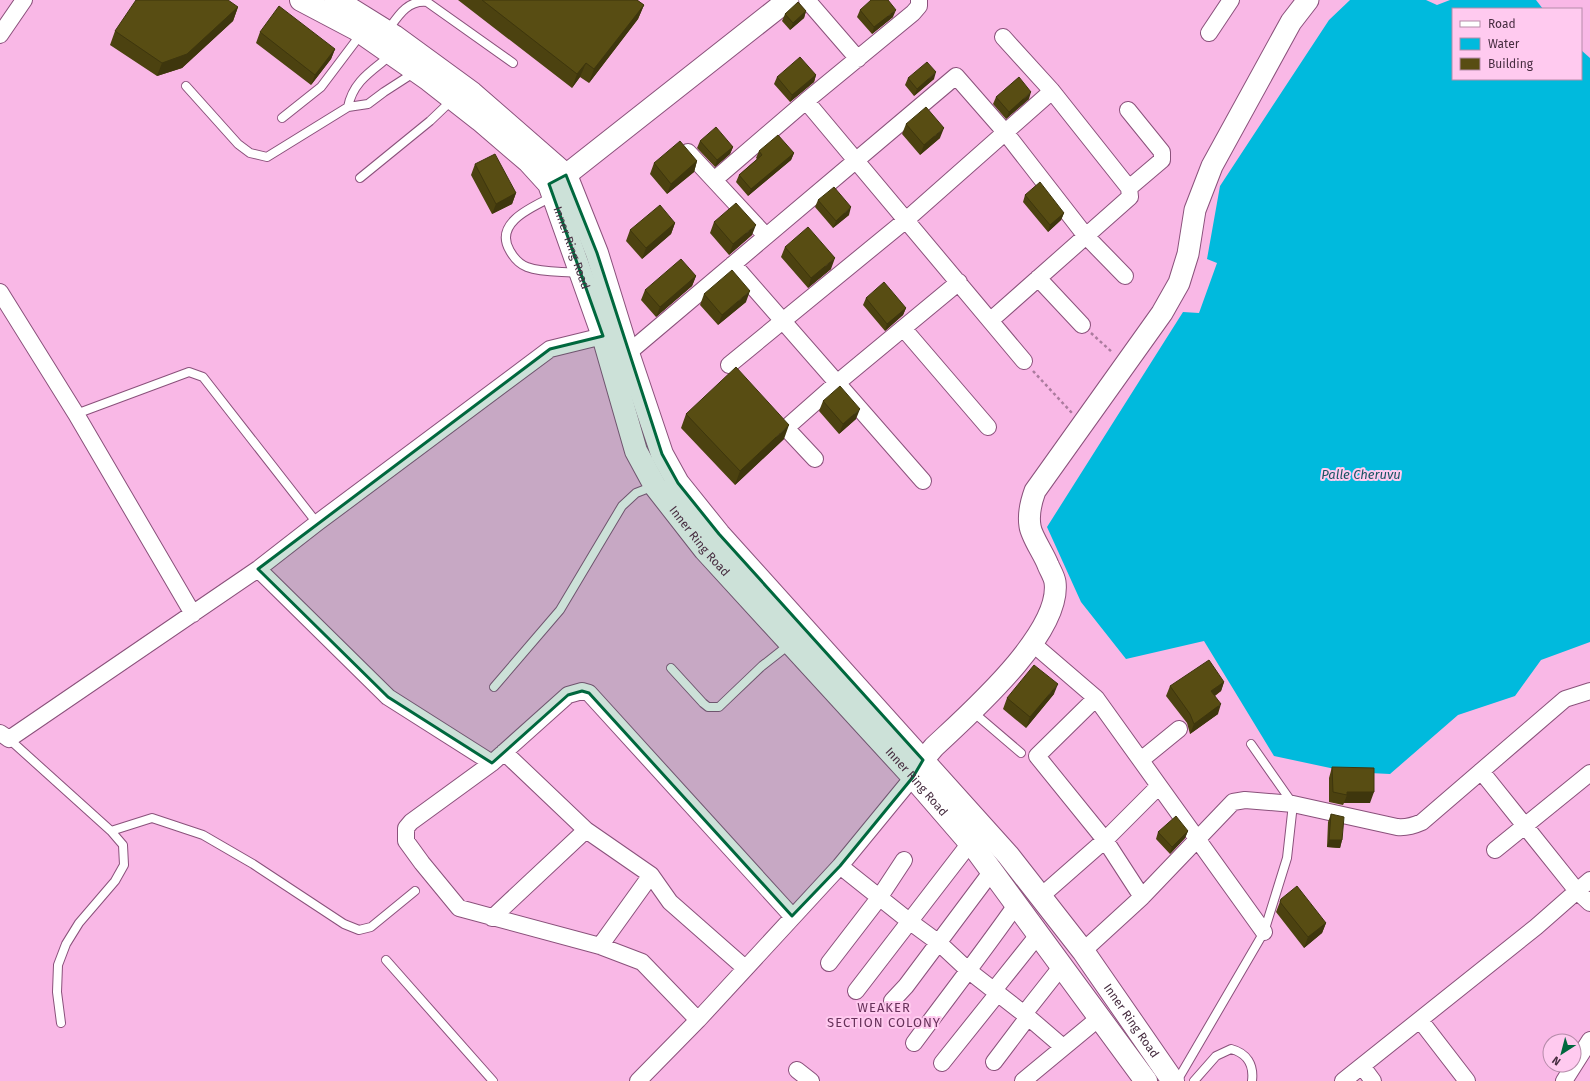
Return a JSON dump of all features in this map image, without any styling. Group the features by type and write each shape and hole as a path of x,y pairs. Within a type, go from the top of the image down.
{"highway":[{"name":"Inner Ring Road","path":"301,0 361,33 392,54 422,65 472,93 556,185 597,253 628,353 662,454 678,483 719,534 918,768 970,843 1146,1081"},
{"name":"Inner Ring Road","path":"336,0 387,31 454,99 556,185 580,273 603,336 636,451 655,486 705,550 790,644 1008,855 1083,951 1173,1081"}],"street":[{"path":"3,30 24,0"},
{"path":"556,185 788,0"},
{"path":"807,0 858,59"},
{"path":"714,180 806,101 913,13 919,6 919,0"},
{"path":"1209,33 1231,0"},
{"path":"638,1081 698,1020 792,916 840,866 934,747 972,712 1012,671 1032,643 1053,606 1055,582 1043,552 1030,527 1030,506 1035,491 1162,312 1179,283 1188,254 1195,210 1212,166 1291,22 1308,0"},
{"path":"991,320 1085,235 1130,197 1129,188 1052,91 1003,37"},
{"path":"4,736 193,614 258,569 317,523 550,349 603,336 628,353 956,76 1005,132 1085,235 1125,276"},
{"path":"729,365 906,220 1052,91"},
{"path":"806,101 1024,361"},
{"path":"1128,110 1162,152 1162,160 1129,188"},
{"path":"688,152 766,236"},
{"path":"733,264 782,323 837,383 923,482"},
{"path":"1038,278 1082,325"},
{"path":"815,459 786,428 837,383 959,282"},
{"path":"0,292 76,414 193,614"},
{"path":"903,328 988,427"},
{"path":"258,569 388,697 492,763"},
{"path":"1032,643 1096,698 1264,932"},
{"path":"698,1020 642,962 600,946 492,918 460,908 422,863 406,841 406,828 411,822 492,763 568,694 582,691 589,693 792,916"},
{"path":"1083,951 1142,897 1233,802 1244,800 1293,804 1404,828 1422,822 1565,699 1590,691"},
{"path":"1096,698 1037,756 1105,840 1142,897"},
{"path":"1141,760 1179,729"},
{"path":"504,752 586,830 651,875 670,902 745,968"},
{"path":"1481,771 1577,892 1590,903"},
{"path":"1495,850 1590,773"},
{"path":"1040,897 1105,840 1159,786"},
{"path":"492,918 586,830"},
{"path":"856,991 970,843"},
{"path":"829,963 879,898 904,860"},
{"path":"840,866 879,898 939,943 969,971 1063,1047"},
{"path":"892,1001 906,986 992,871"},
{"path":"600,946 651,875"},
{"path":"1343,1081 1536,927 1590,880"},
{"path":"914,1043 938,1009 969,971 1016,905"},
{"path":"942,1062 1038,935"},
{"path":"994,1062 1062,967"},
{"path":"1023,1081 1099,1018"},
{"path":"1420,1020 1467,1081"},
{"path":"1564,1081 1588,1048"},
{"path":"1362,1066 1373,1081"},
{"path":"797,1070 811,1081"}],"lane":[{"path":"387,31 409,6 418,1 427,2 513,63"},
{"path":"282,118 321,87 361,33"},
{"path":"348,107 351,93 364,77 392,54"},
{"path":"186,86 238,144 250,153 267,157 348,107 368,104 422,65"},
{"path":"360,178 430,121 454,99"},
{"path":"556,185 511,222 506,233 506,244 515,260 527,267 542,270 580,273"},
{"path":"76,414 189,372 204,377 317,523"},
{"path":"494,687 560,610 622,506 636,493 655,486"},
{"path":"671,668 703,703 708,707 719,707 762,666 790,644"},
{"path":"972,712 1021,753"},
{"path":"4,736 111,831 123,845 124,865 115,881 79,923 66,944 58,965 57,992 61,1023"},
{"path":"1178,1081 1264,932 1287,858 1293,804 1251,744"},
{"path":"111,831 152,818 203,835 253,864 344,924 359,930 371,927 415,891"},
{"path":"386,960 494,1081"},
{"path":"1194,1081 1216,1056 1231,1049 1244,1055 1251,1064 1252,1081"}],"path":[{"path":"1082,325 1125,364"},
{"path":"1024,361 1082,423"}],"highlighted area":[{"path":"566,175 597,253 662,454 678,483 719,534 923,760 913,777 840,866 792,916 589,693 582,691 568,695 492,763 388,697 258,569 550,349 603,336 549,184"}],"water":[{"name":"Palle Cheruvu","path":"1350,0 1426,0 1437,5 1450,0 1536,0 1542,8 1452,8 1452,80 1582,80 1582,51 1590,58 1590,642 1541,660 1515,696 1458,715 1390,774 1349,772 1274,756 1204,641 1126,659 1081,602 1047,527 1183,312 1199,313 1217,263 1207,259 1220,186 1329,20"}],"building":[{"path":"136,0 228,0 238,7 187,54 162,63 115,31"},
{"path":"482,0 637,0 644,5 594,69 586,63 577,74"},
{"path":"871,0 888,0 896,10 874,27 860,10"},
{"path":"798,2 806,11 793,23 785,14"},
{"path":"279,6 335,49 315,75 260,32"},
{"path":"800,57 816,75 792,95 777,77"},
{"path":"927,62 936,72 917,89 908,78"},
{"path":"1019,77 1031,92 1009,112 996,97"},
{"path":"926,107 944,128 924,145 906,124"},
{"path":"716,127 733,147 717,160 700,141"},
{"path":"778,135 794,153 751,189 739,175 762,155 759,151"},
{"path":"680,141 697,161 671,184 654,163"},
{"path":"495,154 516,193 496,204 475,164"},
{"path":"1040,182 1064,213 1050,225 1025,195"},
{"path":"834,187 851,207 836,221 818,200"},
{"path":"736,203 756,225 733,244 714,222"},
{"path":"660,205 675,223 646,248 630,230"},
{"path":"808,227 835,258 811,278 785,247"},
{"path":"681,259 696,276 660,307 645,290"},
{"path":"732,270 750,291 722,315 704,294"},
{"path":"884,282 906,308 887,324 866,298"},
{"path":"736,367 789,425 740,471 686,414"},
{"path":"840,386 860,409 843,424 823,401"},
{"path":"1209,660 1224,682 1211,691 1221,704 1194,724 1190,714 1170,686"},
{"path":"1034,665 1058,684 1030,717 1007,698"},
{"path":"1332,767 1374,768 1374,792 1347,792 1347,795 1333,792"},
{"path":"1331,814 1344,817 1342,840 1329,840"},
{"path":"1176,816 1188,831 1172,847 1158,832"},
{"path":"1297,886 1326,923 1308,937 1280,902 1281,899"}],"district":[{"name":"WEAKER SECTION COLONY","path":"884,1014"}]}
